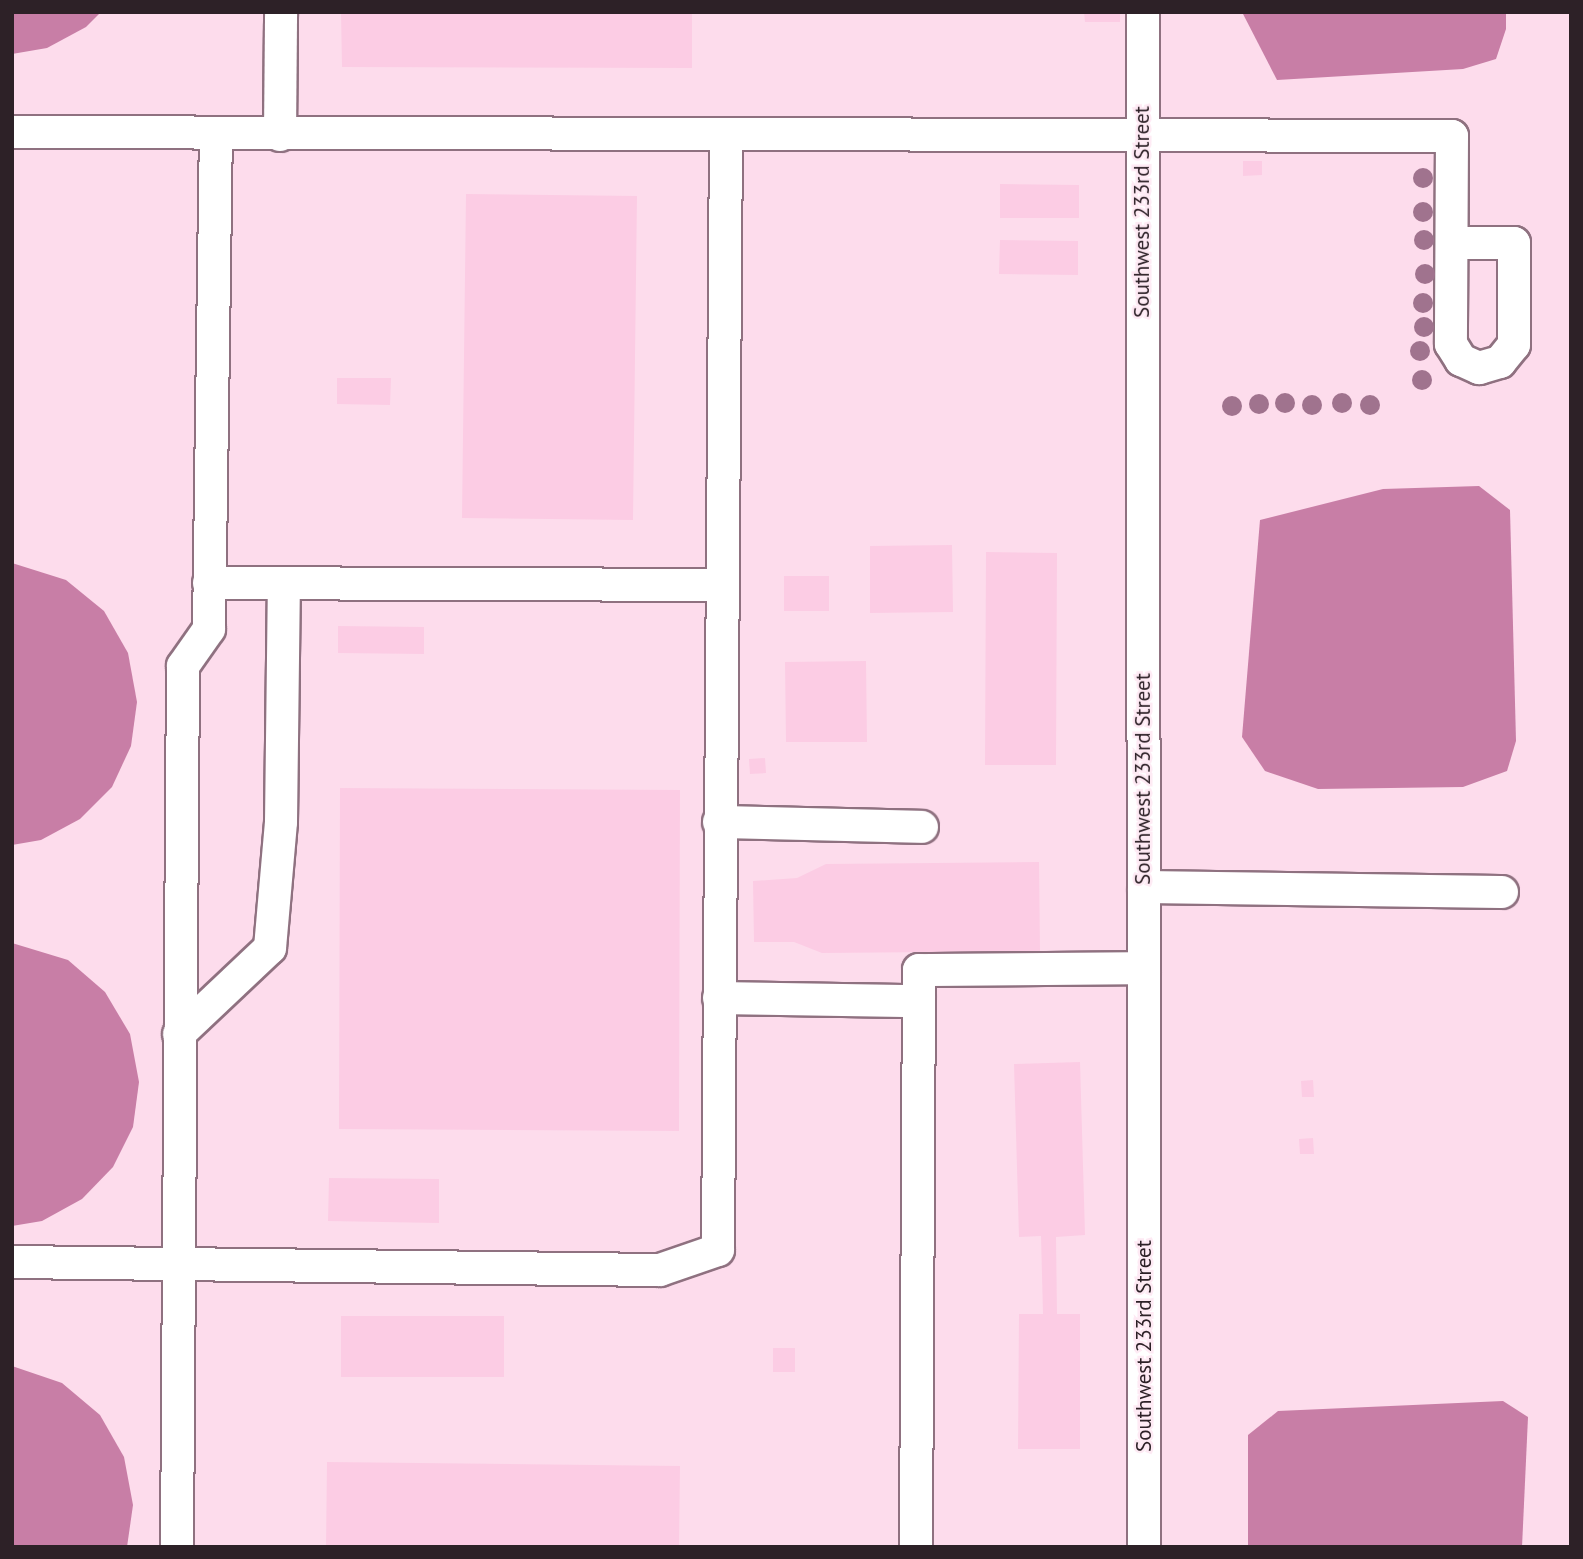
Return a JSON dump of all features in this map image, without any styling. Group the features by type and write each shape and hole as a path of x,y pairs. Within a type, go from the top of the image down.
{"lane":[{"path":"280,135 281,12"},
{"name":"Southwest 233rd Street","path":"1143,12 1144,1547"},
{"path":"12,132 216,135 1452,136 1453,243"},
{"path":"177,1547 176,1262 183,666 209,629 216,135"},
{"path":"12,1262 660,1270 718,1250 726,135"},
{"path":"209,583 721,585"},
{"path":"179,1034 270,948 281,822 284,584"},
{"path":"719,822 922,827"},
{"path":"1144,887 1502,892"},
{"path":"916,1547 919,970 1144,968"},
{"path":"719,998 919,1001"}],"shaded area":[{"path":"12,12 1571,12 1571,1547 12,1547"},
{"path":"12,12 101,12 86,27 47,48 12,54"},
{"path":"1242,12 1506,12 1506,29 1496,59 1463,69 1277,80"},
{"path":"1479,486 1510,510 1516,741 1507,771 1463,787 1318,789 1265,771 1242,737 1260,520 1383,489"},
{"path":"12,563 66,580 104,611 128,653 137,702 131,746 112,787 80,819 41,840 12,845"},
{"path":"12,943 68,960 105,992 130,1034 139,1082 133,1127 113,1167 82,1199 42,1221 12,1226"},
{"path":"12,1366 62,1383 100,1415 124,1457 133,1505 127,1547 12,1547"},
{"path":"1503,1401 1528,1417 1522,1547 1248,1547 1248,1435 1278,1411"}],"building":[{"path":"341,12 692,12 692,68 342,67"},
{"path":"1084,12 1120,12 1120,22 1085,22"},
{"path":"1243,161 1262,161 1262,175 1243,176"},
{"path":"1000,184 1079,185 1079,218 1000,218"},
{"path":"466,194 637,196 633,520 462,518"},
{"path":"1000,240 1078,241 1078,275 999,274"},
{"path":"337,378 391,378 390,405 337,404"},
{"path":"952,545 953,612 870,613 870,546"},
{"path":"986,552 1057,553 1056,765 985,765"},
{"path":"784,576 829,576 829,611 784,611"},
{"path":"338,626 424,627 424,654 338,653"},
{"path":"866,661 867,742 786,742 785,662"},
{"path":"765,758 766,773 750,774 749,759"},
{"path":"340,788 680,790 679,1131 339,1129"},
{"path":"1039,862 1040,951 822,953 794,942 754,942 753,881 797,878 826,864"},
{"path":"1080,1062 1085,1235 1056,1237 1057,1314 1080,1314 1080,1449 1018,1449 1019,1314 1043,1314 1041,1236 1019,1237 1014,1064"},
{"path":"1313,1080 1314,1097 1302,1097 1301,1081"},
{"path":"1313,1138 1314,1154 1300,1154 1299,1139"},
{"path":"329,1178 439,1179 439,1223 328,1221"},
{"path":"341,1316 504,1316 504,1377 341,1377"},
{"path":"773,1348 795,1348 795,1372 773,1372"},
{"path":"327,1462 680,1466 679,1547 326,1547"}]}
